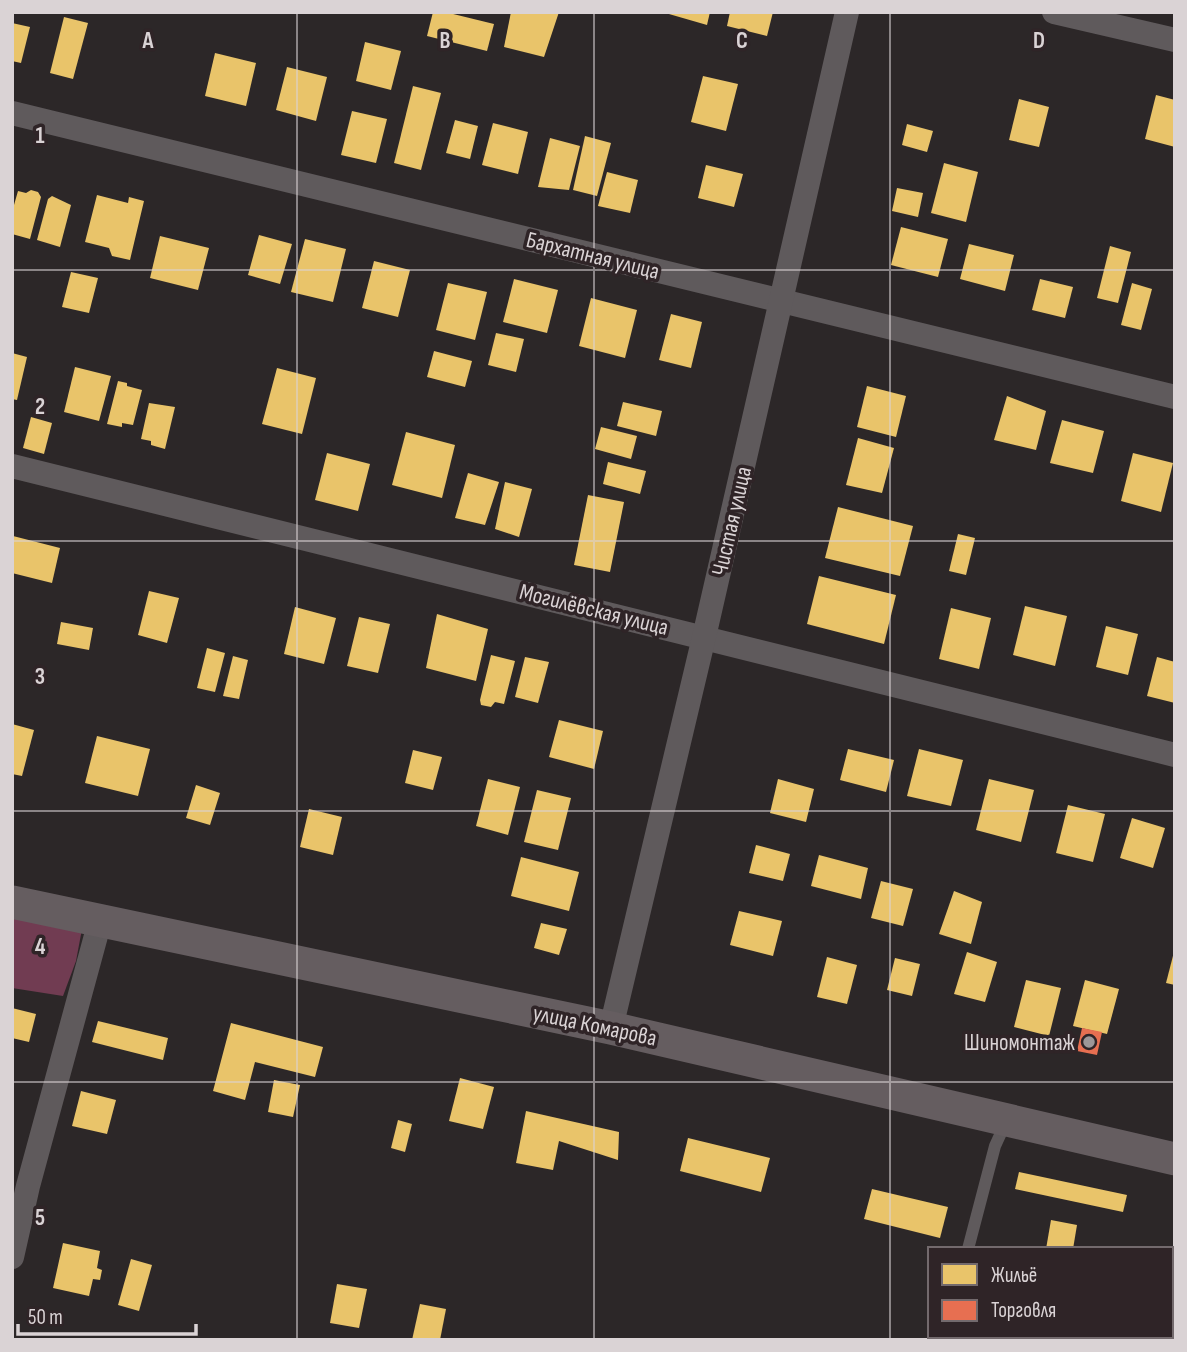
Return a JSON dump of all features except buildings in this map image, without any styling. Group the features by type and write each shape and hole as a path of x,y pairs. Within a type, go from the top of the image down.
{"street":[{"name":"Чистая улица","path":"611,1028 704,637 847,12"},
{"path":"1054,12 1175,40"},
{"name":"Бархатная улица","path":"12,113 1175,397"},
{"name":"Могилёвская улица","path":"12,466 1175,755"},
{"name":"улица Комарова","path":"12,902 611,1028 1175,1159"},
{"path":"12,1257 28,1186 100,920"}],"lane":[{"path":"969,1247 995,1146 1007,1120"}],"shaded area":[{"path":"12,918 82,929 76,961 63,996 12,988"}],"place":[{"name":"Шиномонтаж","path":"1089,1042"}]}
